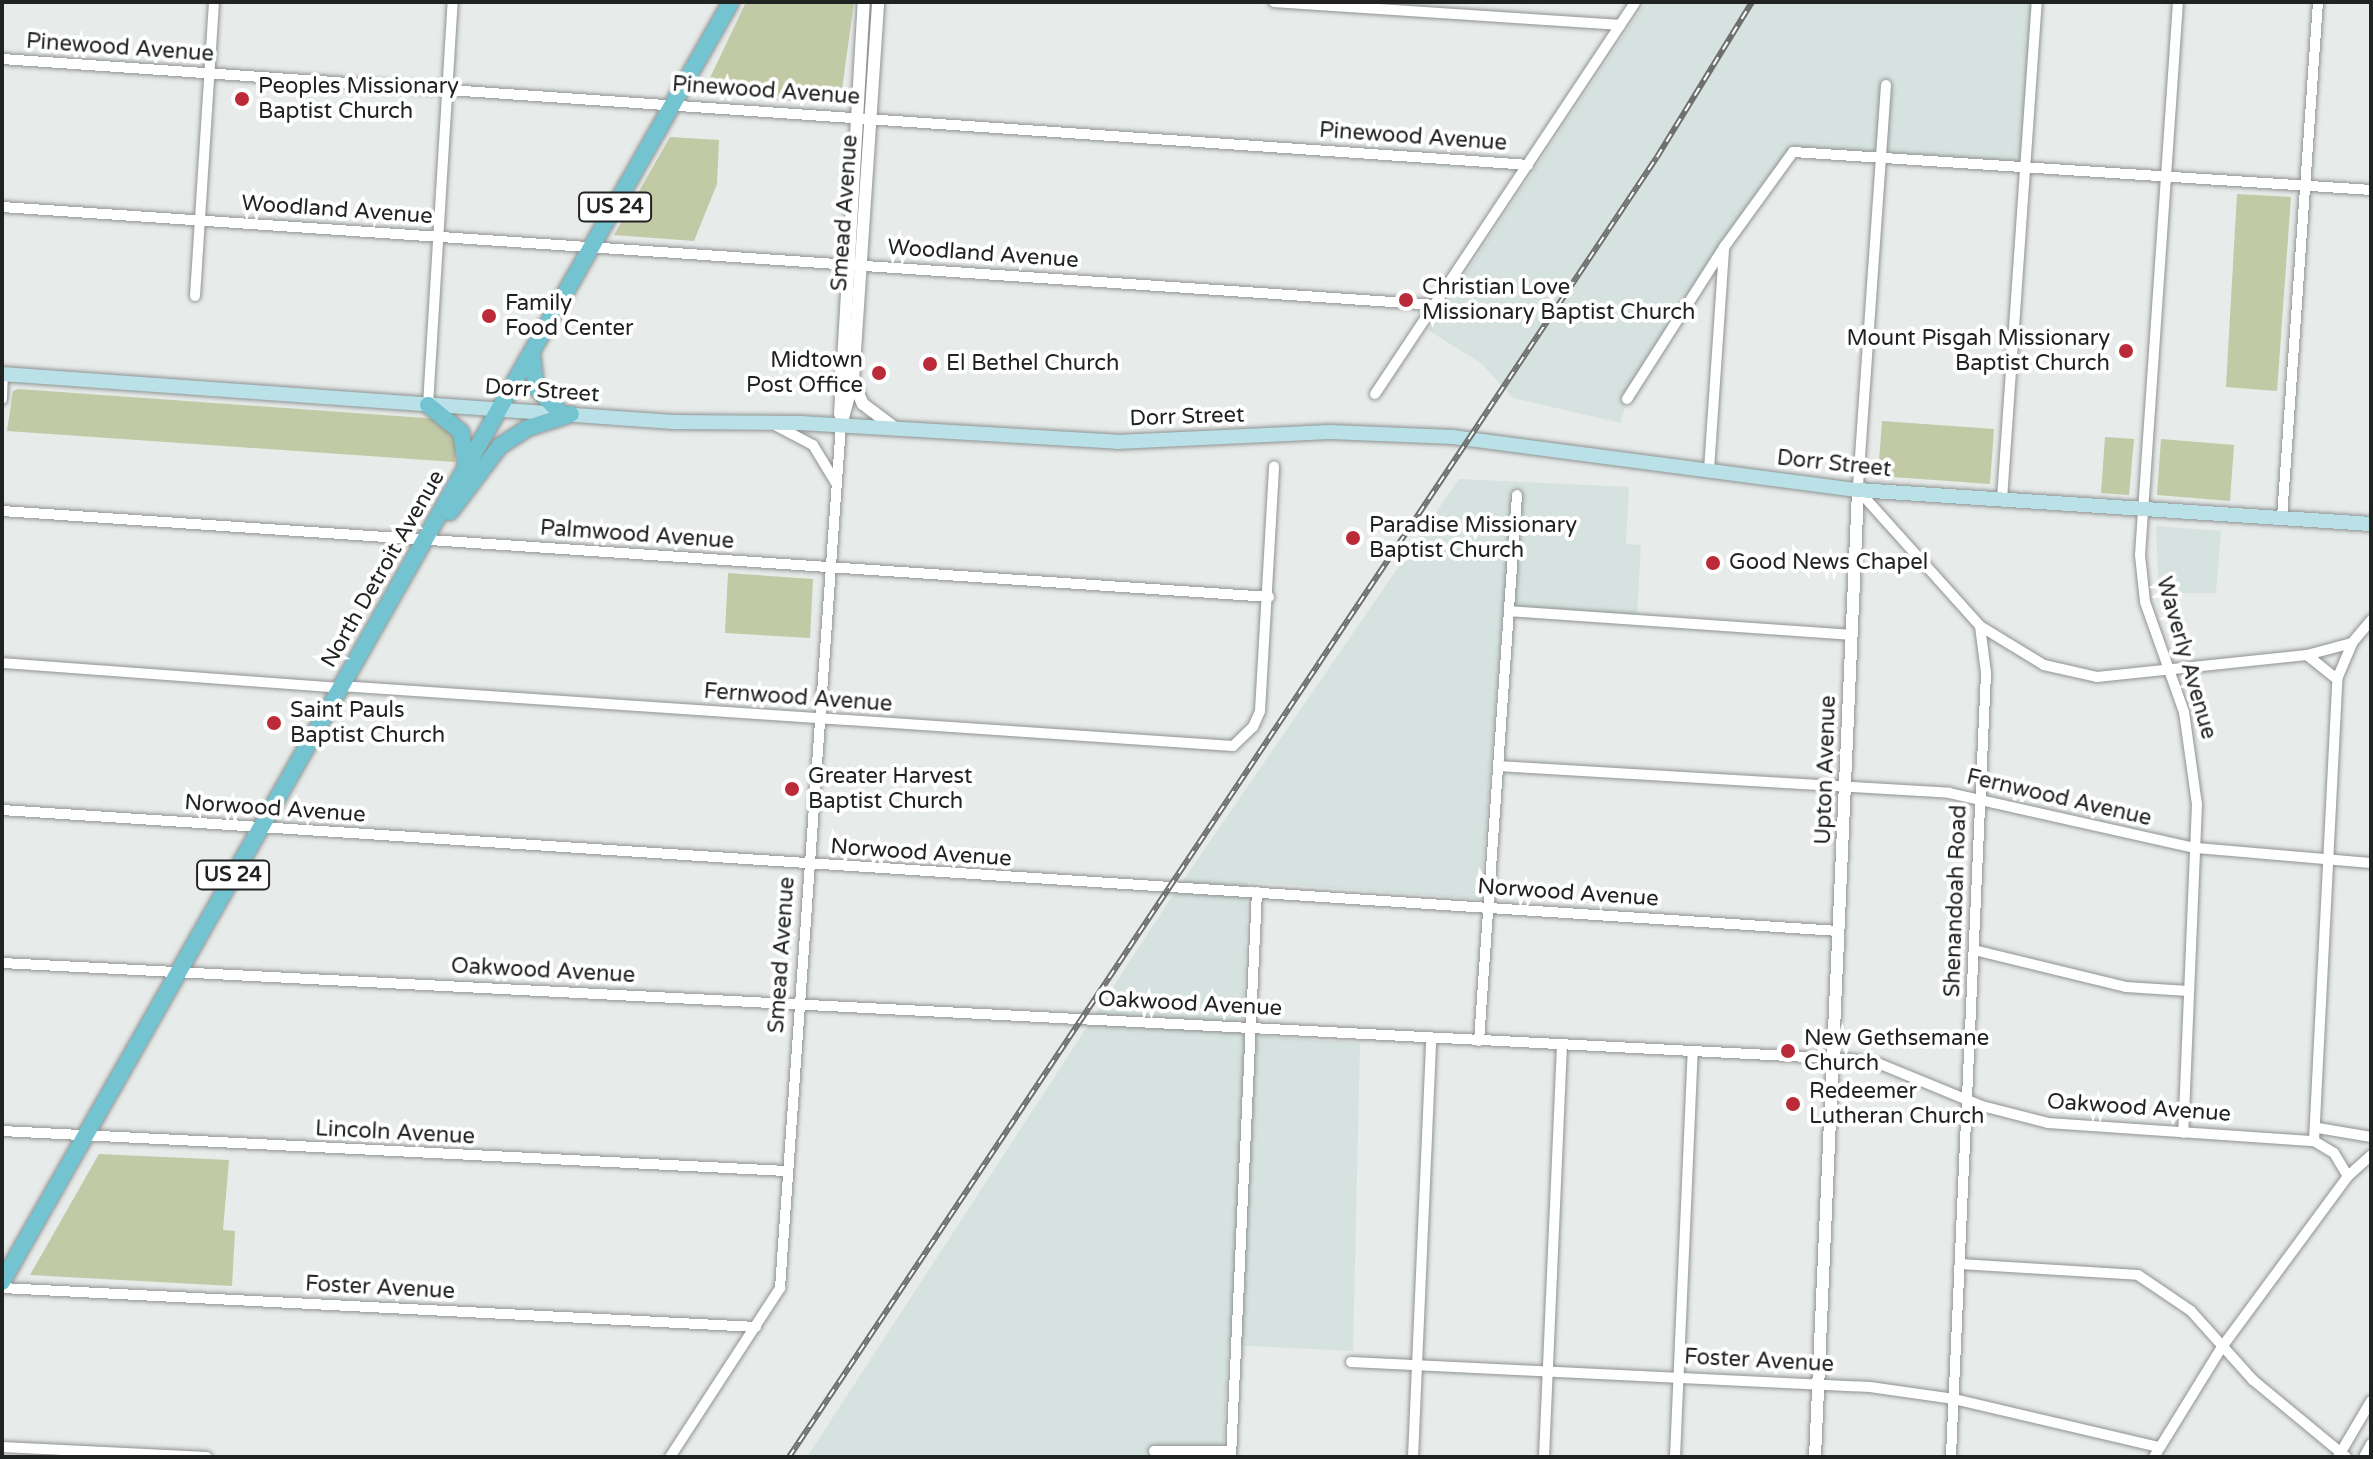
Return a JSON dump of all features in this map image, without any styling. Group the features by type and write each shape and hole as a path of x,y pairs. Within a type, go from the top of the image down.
{"main road":[{"name":"North Detroit Avenue","path":"2,1285 339,687 467,470 498,410 731,2"},
{"path":"428,536 461,502 500,446 528,428 566,414 536,388 533,349"},
{"name":"Dorr Street","path":"3,374 498,410 841,425 1117,442 1404,434 1581,450 1858,490 2371,524"},
{"path":"428,405 461,432 467,470"}],"street":[{"path":"195,296 214,2"},
{"path":"428,405 453,2"},
{"name":"Smead Avenue","path":"670,1457 780,1288 841,425 846,265 864,2"},
{"name":"Smead Avenue","path":"841,425 853,381 878,2"},
{"path":"1274,2 1620,25"},
{"path":"1375,394 1635,2"},
{"path":"2002,499 2037,2"},
{"name":"Waverly Avenue","path":"2178,2 2142,508 2142,583 2193,755 2196,848 2183,1133"},
{"path":"2282,518 2318,2"},
{"name":"Pinewood Avenue","path":"2,59 1528,165"},
{"name":"Upton Avenue","path":"1815,1457 1858,490 1886,85"},
{"path":"1627,399 1725,246 1793,152 2371,190"},
{"name":"Woodland Avenue","path":"2,207 1435,305"},
{"path":"1709,470 1725,246"},
{"path":"2,399 3,374"},
{"path":"853,381 863,404 895,428"},
{"path":"770,423 813,445 836,484"},
{"path":"1269,597 1274,466"},
{"path":"1858,490 1980,626 2028,658 2071,673 2113,678 2307,655 2352,643"},
{"path":"1479,1041 1517,495"},
{"name":"Palmwood Avenue","path":"2,511 428,536 830,568 1269,597"},
{"name":"Fernwood Avenue","path":"2,663 1226,747 1248,732 1260,711 1269,597"},
{"path":"1509,611 1852,635"},
{"path":"2348,1176 2334,1153 2314,1141 2318,1128 2337,679 2352,643 2371,620"},
{"name":"Shenandoah Road","path":"1951,1457 1986,673 1980,626"},
{"path":"2307,655 2337,679"},
{"name":"Fernwood Avenue","path":"1498,766 1980,797 2196,848 2371,863"},
{"name":"Norwood Avenue","path":"2,810 808,866 1839,931"},
{"path":"1154,1451 1231,1454 1257,892"},
{"path":"1974,950 2126,987 2188,991"},
{"name":"Oakwood Avenue","path":"2,963 1833,1058 1880,1064 1967,1100 2062,1125 2314,1141"},
{"path":"1413,1457 1431,1038"},
{"path":"1544,1457 1562,1045"},
{"path":"1675,1457 1693,1052"},
{"path":"2318,1128 2371,1137"},
{"name":"Lincoln Avenue","path":"2,1131 787,1171"},
{"path":"2156,1452 2222,1347 2348,1176 2371,1155"},
{"path":"1960,1264 2138,1275 2191,1311 2273,1399 2341,1456 2371,1401"},
{"name":"Foster Avenue","path":"2,1285 756,1327"},
{"name":"Foster Avenue","path":"1351,1362 1819,1385 1954,1399 2156,1452"},
{"path":"2364,1457 2371,1444"},
{"path":"2,1447 207,1457"}],"shaded area":[{"path":"1646,2 2037,2 2025,167 1793,152 1627,399 1621,423 1513,398 1482,364 1428,330"},
{"path":"1459,479 1629,487 1626,544 1641,545 1637,616 1503,608 1480,899 1248,882 1242,1035 1360,1043 1353,1351 1228,1345 1223,1457 807,1457 1171,898"},
{"path":"2156,526 2221,531 2216,593 2159,593"}],"green space":[{"path":"746,2 854,2 840,104 723,96 708,82"},
{"path":"670,137 719,140 717,184 694,241 614,235"},
{"path":"2237,194 2291,197 2277,391 2226,387"},
{"path":"13,391 439,419 450,427 456,442 455,462 7,431"},
{"path":"1882,421 1994,429 1990,484 1878,476"},
{"path":"2105,437 2134,439 2129,495 2101,493"},
{"path":"2161,439 2234,445 2230,501 2157,495"},
{"path":"728,573 813,579 810,638 725,633"},
{"path":"99,1154 229,1160 223,1230 235,1231 232,1286 30,1275"}],"railway":[{"path":"789,1457 1657,157 1752,2"}],"place":[{"name":"Peoples Missionary Baptist Church","path":"242,99"},
{"name":"Christian Love Missionary Baptist Church","path":"1406,300"},
{"name":"Family Food Center","path":"489,316"},
{"name":"Mount Pisgah Missionary Baptist Church","path":"2126,351"},
{"name":"El Bethel Church","path":"930,364"},
{"name":"Midtown Post Office","path":"879,373"},
{"name":"Paradise Missionary Baptist Church","path":"1353,538"},
{"name":"Good News Chapel","path":"1713,563"},
{"name":"Saint Pauls Baptist Church","path":"274,723"},
{"name":"Greater Harvest Baptist Church","path":"792,789"},
{"name":"New Gethsemane Church","path":"1788,1051"},
{"name":"Redeemer Lutheran Church","path":"1793,1104"}]}
